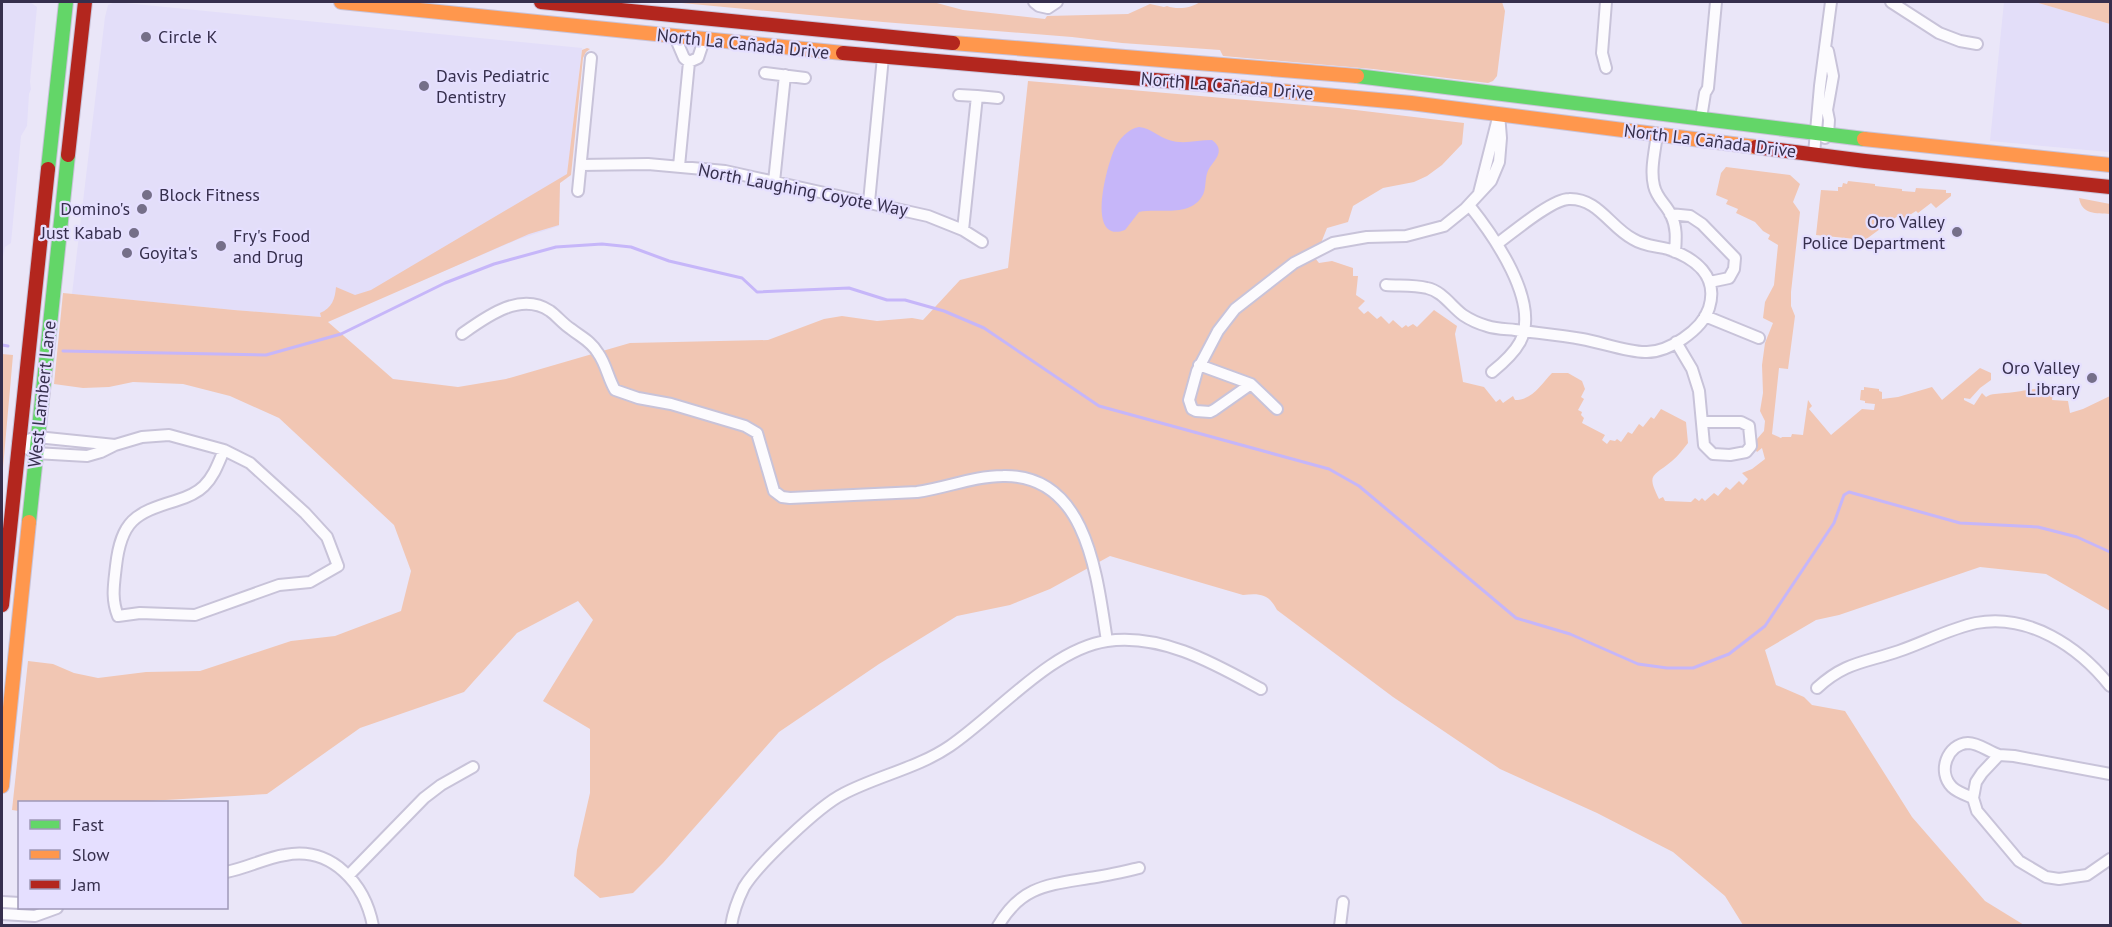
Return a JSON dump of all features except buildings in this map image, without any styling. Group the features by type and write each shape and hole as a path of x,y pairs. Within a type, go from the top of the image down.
{"main road":[{"name":"West Lambert Lane","path":"2,605 66,2"},
{"name":"West Lambert Lane","path":"2,786 35,453 85,2"},
{"name":"North La Cañada Drive","path":"341,2 883,57 1312,93 1814,154 2110,187"},
{"name":"North La Cañada Drive","path":"542,2 583,4 884,37 1343,74 1822,134 2110,165"},
{"path":"562,3 574,26"},
{"path":"574,26 583,4"},
{"path":"1064,73 1066,52"}],"street":[{"path":"1034,2 1043,8 1057,2"},
{"path":"1606,2 1602,52 1606,68"},
{"path":"1701,118 1708,88 1716,2"},
{"path":"1814,154 1829,120 1827,110 1833,74 1827,42 1831,2"},
{"path":"1890,2 1939,33 1960,41 1977,44"},
{"path":"675,37 684,58 689,62 694,62 698,58 704,40"},
{"path":"868,202 883,57"},
{"path":"578,191 591,58"},
{"path":"679,166 689,62"},
{"path":"765,73 805,78"},
{"path":"774,182 785,75"},
{"path":"959,95 998,98"},
{"path":"963,230 977,96"},
{"path":"1251,384 1214,410 1204,413 1196,411 1190,404 1199,365 1218,330 1235,309 1294,262 1333,243 1367,237 1406,236 1444,226 1468,205 1491,181 1499,162 1501,138 1499,114"},
{"path":"1657,134 1654,186 1658,198 1670,214 1676,231 1676,252"},
{"name":"North Laughing Coyote Way","path":"581,165 679,166 725,171 928,216 963,230 982,242"},
{"path":"1386,285 1428,288 1441,295 1464,316 1488,327 1580,339 1645,352 1669,346 1699,324 1711,299 1710,282 1702,267 1676,252 1645,245 1631,239 1596,207 1582,200 1567,198 1549,206 1497,244"},
{"path":"1468,205 1490,232 1524,301 1526,321 1521,342 1492,372"},
{"path":"1670,214 1690,216 1702,224 1735,258 1734,269 1729,278 1710,282"},
{"path":"462,334 491,313 513,306 533,305 548,310 570,329 588,340 599,354 615,390 745,426 757,433 774,491 782,497 917,492 995,476 1014,476 1044,486 1056,493 1075,515 1097,577 1107,641"},
{"path":"1705,315 1759,338"},
{"path":"1676,342 1692,369 1699,391 1704,445 1713,454 1730,455 1746,452 1751,446 1749,426 1741,422 1703,422"},
{"path":"1199,365 1251,384 1277,409"},
{"path":"18,443 35,453 87,456 142,437 169,435 224,450 250,463 305,513 327,537 338,566 310,582 279,585 195,615 140,613 118,616 113,604 112,592 117,555 121,539 127,528 138,514 151,507 188,497 202,488 215,474 224,450"},
{"path":"18,443 37,437 115,445"},
{"path":"1817,688 1832,674 1852,665 1897,652 1975,623 1994,621 2024,626 2062,642 2080,653 2110,686"},
{"path":"731,926 744,888 756,871 815,814 841,794 940,752 1068,655 1107,641 1146,641 1165,645 1224,670 1261,689"},
{"path":"1973,798 1952,788 1948,782 1945,765 1950,752 1962,744 1969,743 1999,755 2110,774"},
{"path":"1999,755 1982,772 1976,782 1973,798 1977,811 2019,861 2046,877 2073,879 2087,875 2110,859"},
{"path":"349,875 424,798 441,785 473,767"},
{"path":"228,871 276,856 300,854 326,861 349,875 366,900 374,926"},
{"path":"998,926 1016,901 1042,886 1139,867"},
{"path":"2,902 18,903"},
{"path":"1340,926 1343,902"},
{"path":"2,914 35,915 54,909"}],"shaded area":[{"path":"2,2 30,2 37,7 27,126 21,136 11,243 5,247 2,261"},
{"path":"115,2 582,48 567,178 560,183 559,226 519,239 404,288 321,317 72,294 105,17 108,5"},
{"path":"671,2 933,2 963,10 1045,19 1047,16 1128,14 1150,4 1180,8 1193,6 1200,2 1502,2 1505,11 1497,76 1488,83 1373,69 1223,56 1220,50"},
{"path":"2004,2 2035,2 2110,24 2109,152 1990,141"},
{"path":"2035,2 2110,2 2110,24"},
{"path":"590,49 583,58 571,175 560,183 559,225 529,234 328,322 393,379 458,387 506,379 630,343 768,340 824,319 842,316 877,321 912,318 923,320 960,280 1008,268 1028,81 1339,108 1464,123 1462,144 1442,165 1414,182 1383,188 1353,206 1348,222 1327,228 1315,258 1319,263 1332,261 1353,268 1353,276 1358,276 1356,295 1365,301 1358,308 1364,314 1368,311 1377,319 1381,316 1389,324 1393,320 1402,328 1413,324 1417,327 1434,310 1457,326 1455,334 1463,382 1484,387 1496,402 1500,399 1503,403 1513,396 1515,400 1527,397 1536,391 1552,373 1568,373 1582,381 1585,389 1581,397 1584,399 1578,410 1582,412 1581,415 1584,418 1582,423 1605,435 1602,440 1607,444 1610,440 1617,439 1621,442 1628,432 1632,434 1639,424 1643,427 1651,417 1654,419 1661,409 1686,422 1688,443 1674,459 1656,473 1652,480 1659,499 1663,497 1665,501 1691,502 1695,498 1699,501 1702,498 1705,501 1714,493 1718,496 1726,487 1730,490 1739,481 1743,485 1748,479 1742,473 1765,459 1762,448 1757,452 1755,449 1757,439 1764,431 1765,421 1760,411 1763,393 1762,365 1765,343 1773,323 1763,318 1765,302 1774,285 1778,245 1768,239 1770,235 1755,222 1736,213 1738,209 1726,204 1728,200 1716,195 1721,173 1726,167 1790,175 1800,184 1793,202 1800,212 1791,292 1791,306 1795,316 1788,369 1779,368 1772,434 1781,438 1791,437 1792,434 1803,435 1808,400 1812,406 1809,409 1831,435 1862,409 1874,410 1875,404 1860,400 1861,390 1864,390 1864,387 1879,389 1882,392 1882,399 1932,387 1942,400 1980,368 1991,373 1991,380 1970,399 1964,398 1974,405 1982,393 1986,397 2046,389 2053,390 2052,400 2068,401 2070,413 2110,396 2110,611 2046,574 1980,567 1839,615 1816,620 1765,650 1776,685 1804,697 1812,705 1845,711 1912,817 1985,901 2024,925 1743,925 1725,896 1673,852 1597,813 1500,769 1393,697 1277,610 1267,598 1254,594 1243,595 1110,556 1050,589 1010,605 957,616 879,664 779,732 663,863 633,893 600,898 574,876 577,850 590,793 590,729 543,701 593,620 578,601 517,633 464,692 360,728 267,794 148,801 18,801 18,811 12,810 28,661 53,664 74,673 98,678 146,672 200,671 291,641 335,636 401,611 411,571 394,525 279,418 230,396 183,384 133,382 109,387 83,388 54,384 63,293 321,317 320,313 332,303 336,287 355,295 371,290 567,174 582,50"},
{"path":"1139,127 1174,141 1212,140 1219,150 1208,171 1203,194 1195,204 1180,210 1139,212 1125,230 1113,231 1105,226 1102,215 1104,185 1111,157 1119,141 1128,132"},
{"path":"1848,181 1902,189 1902,191 1915,192 1916,188 1946,190 1946,193 1951,193 1951,196 1936,208 1931,203 1918,213 1916,211 1905,218 1898,216 1865,240 1816,235 1821,190 1838,191 1838,187 1842,187 1843,183 1847,184"},
{"path":"2079,198 2110,204 2110,214 2086,210"},
{"path":"2,354 13,355 2,479"}],"waterway":[{"path":"63,351 266,355 341,334 445,283 494,264 556,247 602,244 631,247 669,261 742,278 757,292 849,288 887,300 905,300 944,311 984,328 1099,406 1329,469 1359,486 1516,618 1570,634 1638,664 1667,668 1693,668 1729,654 1765,626 1834,523 1844,495 1849,492 1960,523 2038,527 2077,537 2110,552"},
{"path":"2,345 8,346"}],"traffic: fast":[{"path":"48,169 66,2"},
{"path":"1357,76 1864,139"},
{"path":"29,522 68,155"}],"traffic: slow":[{"path":"341,2 843,53"},
{"path":"953,43 1357,76"},
{"path":"1236,87 1411,103 1756,147"},
{"path":"1864,139 2110,165"},
{"path":"2,786 29,522"}],"traffic: jam":[{"path":"68,155 85,2"},
{"path":"541,2 953,43"},
{"path":"843,53 1236,87"},
{"path":"1756,147 2110,187"},
{"path":"2,605 48,169"}],"place":[{"name":"Circle K","path":"146,37"},
{"name":"Davis Pediatric Dentistry","path":"424,86"},
{"name":"Block Fitness","path":"147,195"},
{"name":"Domino's","path":"142,209"},
{"name":"Oro Valley Police Department","path":"1957,232"},
{"name":"Just Kabab","path":"134,233"},
{"name":"Fry's Food and Drug","path":"221,246"},
{"name":"Goyita's","path":"127,253"},
{"name":"Oro Valley Library","path":"2092,378"}]}
